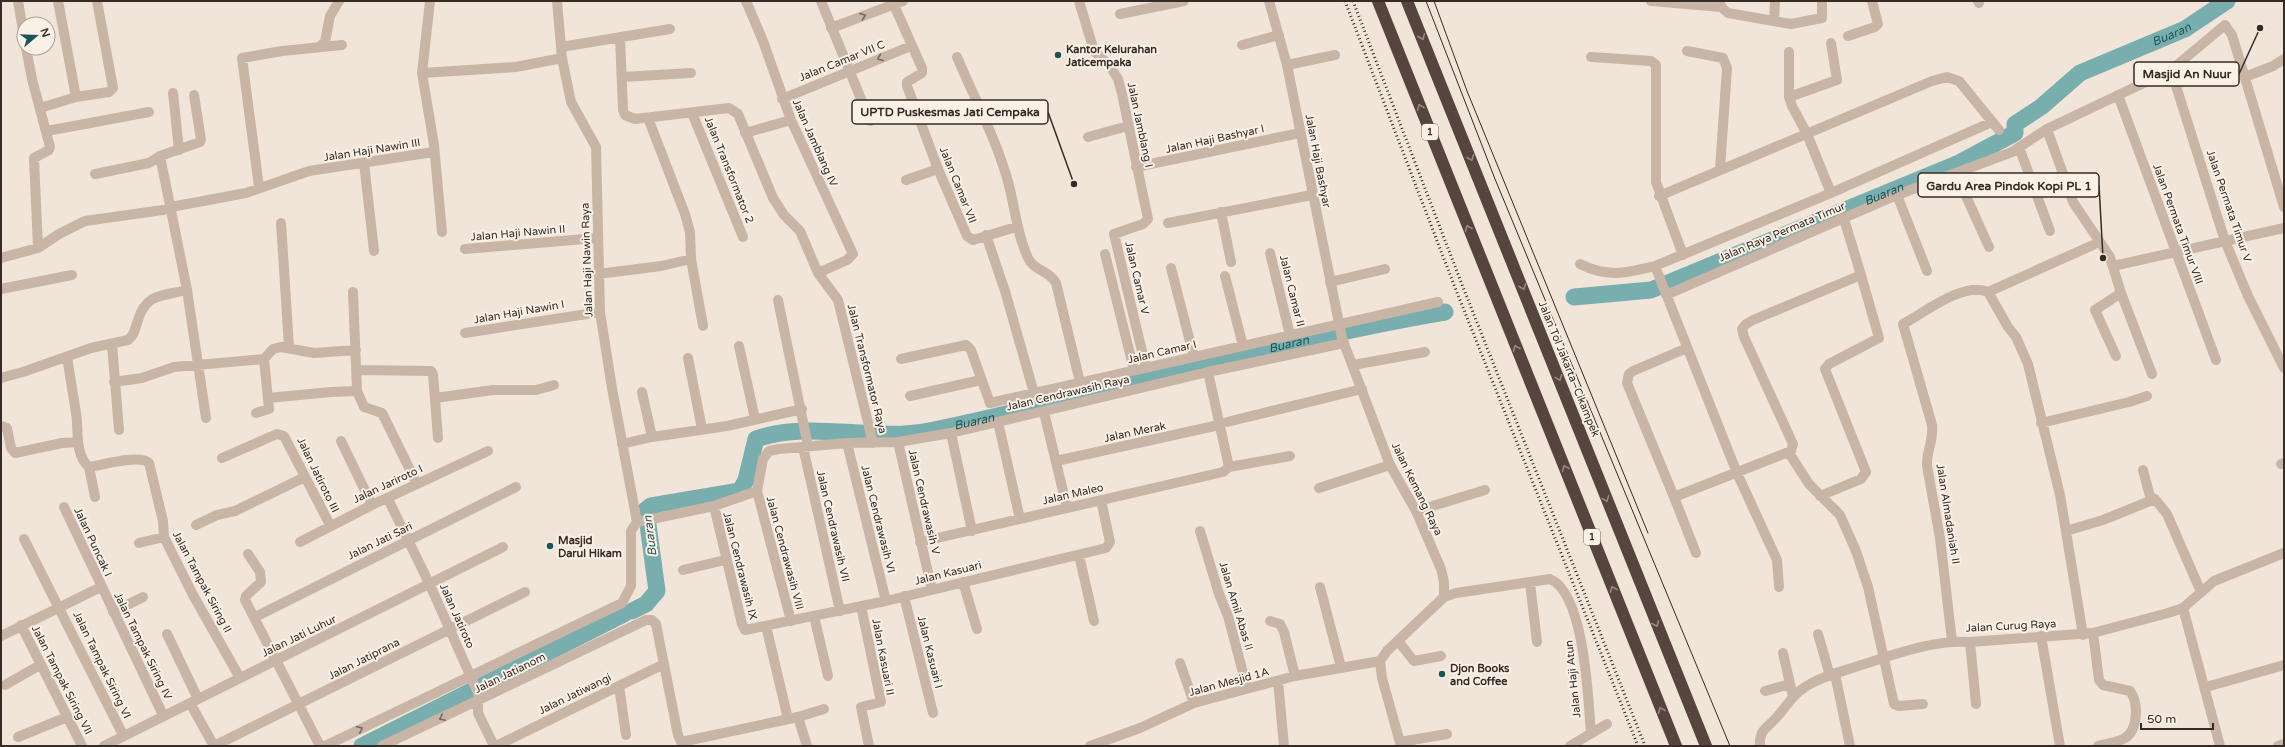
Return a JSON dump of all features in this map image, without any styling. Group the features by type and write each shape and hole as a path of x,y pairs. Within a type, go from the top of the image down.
{"highway":[{"name":"1","path":"1378,1 1676,746"},
{"name":"Jalan Tol Jakarta–Cikampek","path":"1407,1 1706,746"}],"street":[{"path":"18,1 21,16"},
{"path":"58,1 76,97"},
{"path":"40,108 76,97 109,92 113,88 97,1"},
{"path":"319,47 325,42 330,16 339,1"},
{"name":"Jalan Haji Nawin III","path":"1,258 38,248 59,234 85,221 163,210 171,207 214,200 255,190 259,187 310,172 433,152 422,73 430,1"},
{"name":"Jalan Haji Nawin Raya","path":"557,1 562,58 571,102 596,147 597,238 600,312 622,444 640,521"},
{"name":"Jalan Jamblang IV","path":"746,1 763,41 782,99 853,254 847,260 818,273"},
{"path":"821,1 870,121"},
{"name":"Jalan Jamblang I","path":"1079,1 1094,51 1110,66 1118,79 1136,167 1143,193"},
{"path":"1120,14 1184,1"},
{"name":"Jalan Haji Bashyar","path":"1269,1 1287,65 1312,195 1343,341"},
{"path":"1651,1 1720,4 1728,13 1791,24 1822,18 1822,1"},
{"path":"1774,21 1775,1"},
{"path":"1848,36 1875,27 1878,24 1872,1"},
{"path":"831,28 898,3"},
{"name":"Jalan Camar VII","path":"898,3 922,71 907,82 907,86 938,169 967,236 973,240 1016,227"},
{"name":"Jalan Raya Permata Timur","path":"1666,293 1844,219 1897,195 1956,174 2014,148 2047,129 2171,70 2225,25 2232,35 2245,77"},
{"path":"561,47 670,30"},
{"path":"1242,45 1279,35"},
{"name":"Jalan Transformator Raya","path":"620,37 622,104 625,115 635,119 729,108 734,110 773,198 784,215 800,231 818,273 835,295 843,314 872,441"},
{"path":"1790,97 1838,80 1831,43"},
{"path":"259,187 242,58 342,45"},
{"name":"Jalan Camar VII C","path":"782,99 849,70 912,46"},
{"path":"1687,52 1723,58 1727,68 1720,169"},
{"path":"1789,52 1790,97 1792,106 1807,134 1831,193"},
{"path":"1287,65 1335,55"},
{"path":"28,56 50,149 34,158 38,248"},
{"path":"957,57 992,137 1007,179 1016,227 1028,259 1037,268 1050,274 1056,283 1080,382"},
{"path":"1591,57 1651,61 1656,66 1655,168 1659,196 1683,255"},
{"path":"422,73 516,67 562,58"},
{"path":"2284,59 2274,66 2245,77 2284,207"},
{"name":"Jalan Permata Timur V","path":"2171,70 2225,240 2248,296 2284,368"},
{"path":"622,77 691,73"},
{"path":"1659,196 1720,169 1947,76 1959,81 1999,130"},
{"path":"173,93 179,150"},
{"path":"95,174 149,163 160,156 198,143 201,140 194,95"},
{"name":"Jalan Permata Timur VIII","path":"2118,95 2216,360"},
{"path":"47,132 149,112"},
{"name":"Jalan Transformator 2","path":"692,113 743,237"},
{"path":"648,118 685,214 690,232 691,256 703,326"},
{"path":"745,133 791,120"},
{"path":"1580,264 1595,272 1623,274 1656,269 1683,255 1831,193 1992,122"},
{"path":"1088,137 1128,126"},
{"path":"2047,129 2073,202 2101,241 2113,266 2121,293 2151,371"},
{"name":"Jalan Haji Bashyar I","path":"1136,167 1300,133"},
{"path":"2014,148 2050,231"},
{"path":"433,152 442,232"},
{"path":"160,156 187,290 206,418"},
{"path":"364,163 374,251"},
{"path":"906,180 938,169"},
{"path":"1956,174 1989,248"},
{"name":"Jalan Camar V","path":"1143,193 1148,219 1143,224 1114,234 1146,368"},
{"path":"1168,223 1312,195"},
{"path":"1897,195 1927,272"},
{"path":"1220,212 1231,262"},
{"path":"1820,496 1860,479 1866,472 1825,369 1829,364 1879,338 1844,219"},
{"path":"281,223 289,347"},
{"path":"2113,266 2284,228"},
{"path":"986,235 1020,340 1034,393"},
{"name":"Jalan Haji Nawin II","path":"465,249 597,238"},
{"path":"2093,245 1988,292 2024,350 2041,424 2060,495 2066,531 2099,680 2103,685 2130,691 2133,698 2136,713 2133,730 2130,735 2117,742 2098,746"},
{"name":"Jalan Camar II","path":"1270,253 1290,335"},
{"path":"1105,254 1134,370"},
{"path":"598,274 661,266 691,256"},
{"path":"1171,268 1194,357"},
{"path":"1330,282 1385,269"},
{"path":"1656,269 1737,473 1777,560 1779,587"},
{"path":"1,289 72,275"},
{"path":"1674,497 1789,453 1793,448 1793,444 1744,337 1742,329 1746,324 1753,320 1861,275"},
{"path":"1225,276 1243,346"},
{"name":"Jalan Almadaniah II","path":"1952,641 1941,544 1927,466 1927,456 1932,439 1932,426 1903,324 1940,302 1966,290 1978,289 1988,292"},
{"path":"1,378 91,348 128,340 133,336 141,311 147,301 154,297 187,290"},
{"path":"353,292 358,391 364,407 382,413 417,484"},
{"path":"2116,356 2095,310 2121,293"},
{"name":"Jalan Cendrawasih VII","path":"778,300 802,409 803,424 806,435 806,447 840,611"},
{"name":"Jalan Camar I","path":"981,380 990,402 1146,368 1169,373 1194,357 1438,302"},
{"name":"Jalan Haji Nawin I","path":"465,334 600,312"},
{"name":"Jalan Kemang Raya","path":"1343,341 1390,465 1416,511 1441,569 1444,582 1444,597"},
{"name":"Jalan Cendrawasih Raya","path":"757,491 763,459 769,451 872,441 898,442 951,433 1044,412 1169,373 1208,372 1343,341"},
{"path":"112,344 119,430"},
{"path":"901,359 958,345 966,345 971,350 981,380 910,396"},
{"path":"739,346 755,419"},
{"path":"114,382 142,378 174,367 264,359 273,349 289,347 314,353 356,350"},
{"path":"1687,348 1633,371 1629,374 1627,383 1696,553"},
{"path":"1353,365 1425,352"},
{"path":"67,357 77,415 78,442 84,461 89,467 95,497"},
{"path":"688,358 702,429"},
{"path":"256,413 269,409 264,359"},
{"path":"358,370 430,370 433,374 438,438"},
{"path":"1208,372 1223,424 1229,467"},
{"path":"434,398 493,390 536,390 554,385"},
{"name":"Jalan Merak","path":"1056,461 1223,424 1362,389"},
{"path":"268,398 358,391"},
{"path":"642,392 652,437"},
{"path":"2041,424 2129,402 2147,396"},
{"path":"622,444 802,409"},
{"path":"1044,412 1067,508"},
{"path":"998,422 1020,519"},
{"path":"1,426 7,428 11,448 15,453 62,443 78,442"},
{"path":"951,433 972,531"},
{"name":"Jalan Jatiroto III","path":"222,458 276,434 284,436 330,525"},
{"path":"341,441 372,505"},
{"name":"Jalan Cendrawasih V","path":"898,442 932,590"},
{"name":"Jalan Cendrawasih VI","path":"847,443 886,601"},
{"name":"Jalan Jariroto I","path":"300,542 330,525 488,451"},
{"path":"1789,453 1809,484 1840,515 1856,551 1868,587 1894,704 1899,706 1923,704"},
{"name":"Jalan Maleo","path":"920,542 1223,472 1229,467 1290,456"},
{"name":"Jalan Tampak Siring II","path":"89,467 134,459 146,460 151,468 154,489 163,521 164,537 240,678"},
{"path":"1319,488 1390,465"},
{"path":"2143,470 2151,500"},
{"path":"196,525 217,516 235,512 305,478"},
{"name":"Jalan Jati Sari","path":"255,617 516,487"},
{"path":"1416,511 1485,490"},
{"path":"325,746 472,680 622,603 631,586 631,531 640,521 714,506 757,491"},
{"name":"Jalan Cendrawasih VIII","path":"757,491 791,621"},
{"path":"2066,531 2103,520 2155,498 2164,510 2201,592"},
{"name":"Jalan Jatiroto","path":"388,499 409,540 450,629 472,680 478,698 478,713 495,746"},
{"name":"Jalan Kasuari","path":"745,630 886,601 1106,548 1109,545 1101,500"},
{"name":"Jalan Cendrawasih IX","path":"714,506 725,560 742,624 745,630"},
{"name":"Jalan Puncak I","path":"64,507 101,586"},
{"name":"Jalan Amil Abas II","path":"1200,531 1228,616 1247,688"},
{"path":"139,543 164,537"},
{"name":"Jalan Tampak Siring VI","path":"24,539 60,606 123,735"},
{"name":"Jalan Jati Luhur","path":"110,745 123,735 430,585 503,547"},
{"name":"Jalan Curug Raya","path":"1760,746 1759,739 1765,726 1774,721 1793,697 1811,684 1832,675 1922,645 1952,641 1970,642 2088,634 2183,608 2214,581 2284,553"},
{"path":"248,554 260,572 261,582 246,596 245,600 320,746"},
{"path":"1079,555 1094,621"},
{"path":"683,570 725,560"},
{"name":"Jalan Haji Atun","path":"1530,583 1550,579 1559,585 1566,595 1581,635 1591,733"},
{"path":"963,582 977,629"},
{"path":"1447,734 1401,744 1382,678 1380,661 1398,641 1444,597 1456,593 1530,583 1537,642"},
{"path":"1,636 101,586"},
{"name":"Jalan Tampak Siring IV","path":"101,586 163,715"},
{"path":"1320,587 1341,667"},
{"name":"Jalan Jatiprana","path":"214,746 300,705 525,592"},
{"name":"Jalan Kasuari I","path":"904,596 933,713"},
{"path":"113,612 143,597"},
{"name":"Jalan Kasuari II","path":"860,606 881,702 861,707 869,746"},
{"path":"2183,608 2206,687 2220,746"},
{"path":"814,616 828,676"},
{"name":"Jalan Jatianom","path":"382,746 478,698 646,620 652,620 656,624 664,664"},
{"path":"1270,621 1280,624 1284,632 1296,676"},
{"name":"Jalan Tampak Siring VII","path":"21,625 82,746"},
{"path":"766,626 788,719"},
{"path":"168,634 194,701 214,746"},
{"path":"1818,634 1832,675 1850,746"},
{"path":"2041,636 2060,746"},
{"path":"1398,641 1414,661 1441,656"},
{"path":"1970,642 1976,704"},
{"path":"1783,653 1793,697"},
{"name":"Jalan Mesjid 1A","path":"1090,746 1140,728 1194,704 1247,688 1296,676 1380,661"},
{"path":"1180,663 1194,704"},
{"path":"664,664 682,744 798,717 824,709"},
{"name":"Jalan Jatiwangi","path":"495,746 664,664"},
{"path":"5,685 40,665"},
{"path":"2206,687 2284,665"},
{"path":"1278,681 1284,746"},
{"path":"1765,691 1790,684"},
{"path":"619,686 626,735"},
{"path":"18,737 67,717"},
{"path":"798,717 807,746"},
{"path":"1570,746 1607,724"},
{"path":"2278,746 2284,744"}],"waterway":[{"name":"Buaran","path":"1574,297 1651,290 1959,163 2015,133 2015,124 2041,107 2080,73 2185,29 2227,1"},
{"name":"Buaran","path":"632,611 646,604 657,591 646,510 651,506 740,491 746,480 756,439 798,431 886,434 907,434 929,431 1058,402 1315,338 1445,312"},
{"name":"Buaran","path":"362,746 624,614"}],"tram line":[{"path":"1426,1 1495,179 1730,746"},
{"path":"1434,1 1467,91 1648,533"}],"railway":[{"path":"1345,1 1454,285 1638,746"},
{"path":"1353,1 1461,282 1645,746"}],"place":[{"name":"Masjid An Nuur","path":"2260,28"},
{"name":"Kantor Kelurahan Jaticempaka","path":"1058,55"},
{"name":"UPTD Puskesmas Jati Cempaka","path":"1074,184"},
{"name":"Gardu Area Pindok Kopi PL 1","path":"2103,258"},
{"name":"Masjid Darul Hikam","path":"550,546"},
{"name":"Djon Books and Coffee","path":"1442,674"}]}
